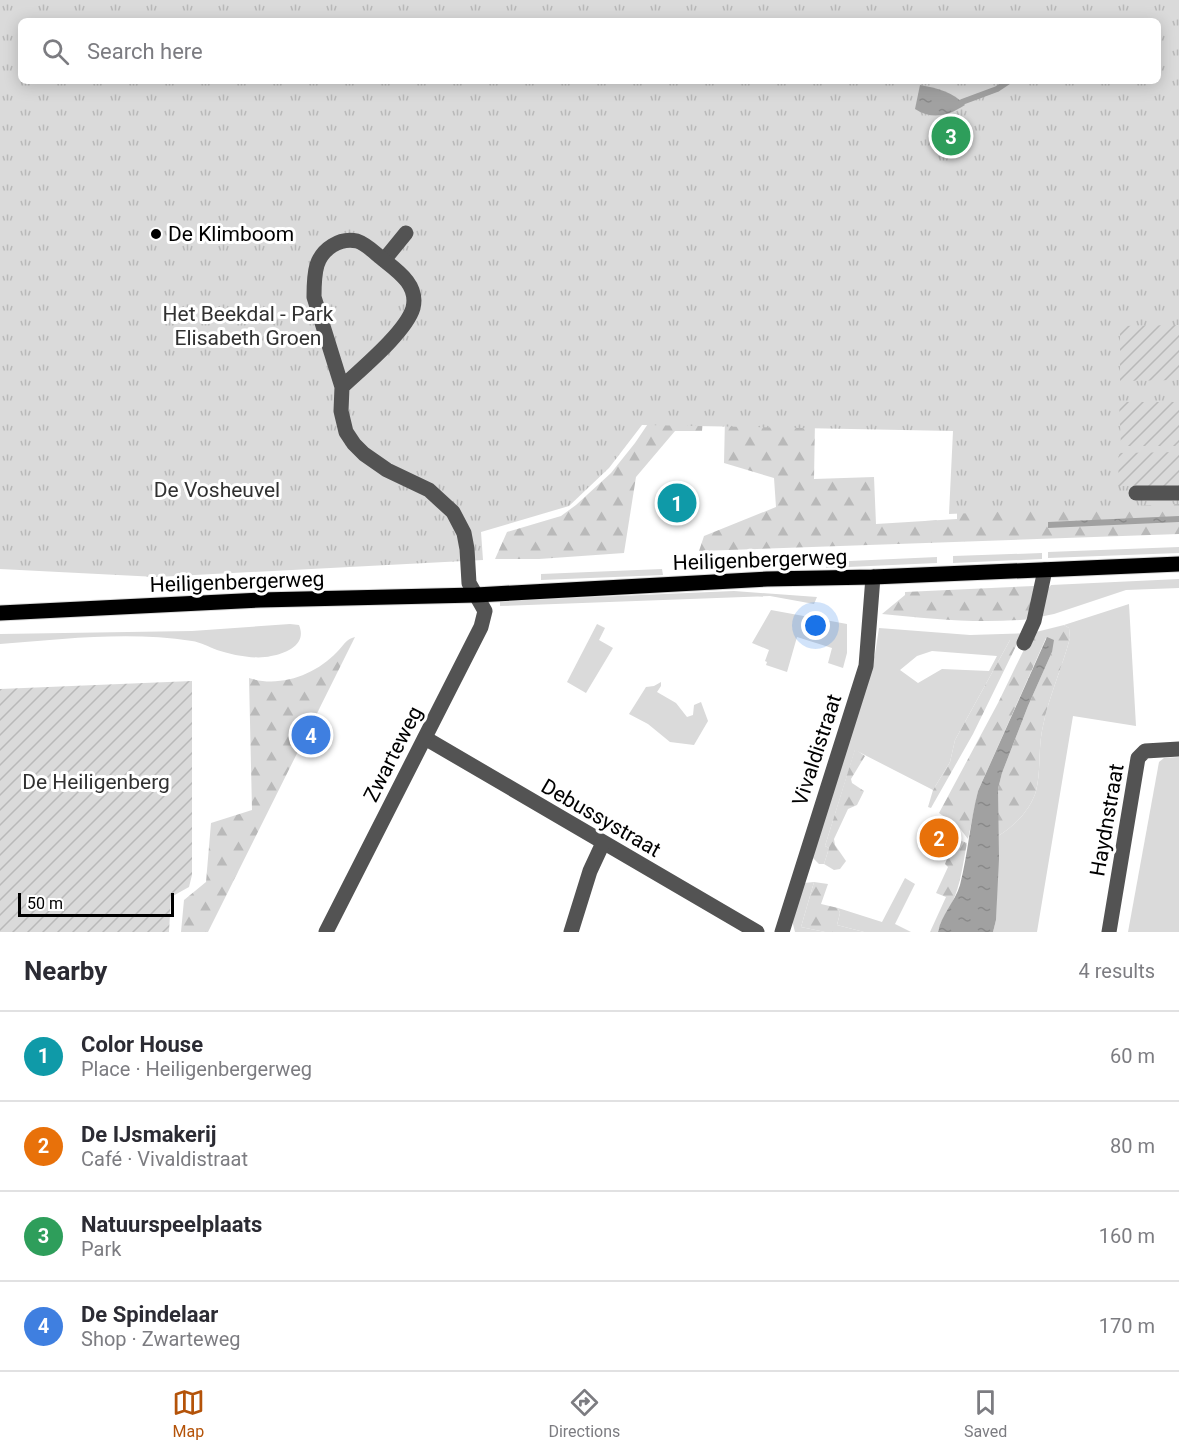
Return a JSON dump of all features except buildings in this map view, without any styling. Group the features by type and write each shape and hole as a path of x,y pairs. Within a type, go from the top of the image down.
{"main road":[{"name":"Heiligenbergerweg","path":"0,613 260,600 476,595 767,579 873,577 1179,564"}],"street":[{"path":"384,260 406,232"},
{"path":"342,387 405,323 412,310 414,295 406,279 365,245 355,241 337,243 329,248 317,264 314,297 342,387 343,421 354,444 381,466 429,490 453,512 464,533 469,583 476,595"},
{"path":"1136,493 1179,493"},
{"path":"1024,643 1034,621 1045,570"},
{"name":"Vivaldistraat","path":"782,932 866,666 873,577"},
{"name":"Zwarteweg","path":"326,932 481,627 485,611 476,595"},
{"name":"Debussystraat","path":"425,738 757,932"},
{"name":"Haydnstraat","path":"1109,932 1138,758 1145,751 1179,749"},
{"path":"571,932 590,871 603,843"}],"green space":[{"name":"Het Beekdal - Park Elisabeth Groen","path":"0,0 1179,0 1179,504 949,514 953,431 642,425 609,468 569,506 481,532 483,560 157,577 0,569"},
{"path":"839,242 1179,498 1179,534 699,551 704,536 776,507 774,478 724,463 725,419 815,421 814,479 874,477 876,524 957,519 957,424"},
{"path":"1179,325 1179,380 1120,381 1120,326"},
{"path":"1119,402 1179,402 1179,446 1121,446"},
{"path":"658,409 703,418 702,431 675,431 636,477 624,553 539,559 495,559 507,532 561,516 611,473"},
{"path":"1179,452 1179,486 1118,486 1119,453"},
{"path":"1179,547 1179,553 1048,558 1048,552"},
{"path":"1042,553 1042,559 953,563 953,556"},
{"path":"937,557 937,563 826,568 828,562"},
{"path":"662,569 663,575 541,580 541,574"},
{"path":"1179,579 1179,588 1126,590 1039,617 1045,593 1051,585"},
{"path":"1034,586 1030,619 974,621 882,614 905,595 905,592"},
{"path":"734,591 817,597 814,604 770,596 500,606 500,601"},
{"path":"1129,604 1136,726 1073,716 1037,932 993,932 996,920 998,836 1021,817 1034,798 1043,726 1070,638 1069,628 1064,625"},
{"path":"771,610 847,624 847,653 843,668 828,663 832,648 797,637 787,672 766,665 769,650 752,643"},
{"path":"597,624 605,628 599,640 613,648 586,693 567,682"},
{"path":"299,625 301,632 298,642 284,653 265,657 230,654 198,642 168,638 120,636 0,644 0,634 192,631"},
{"path":"1064,625 1069,628 1070,638 1043,726 1038,784 1034,798 1021,817 998,836 998,789 1028,706 1052,652 1046,638 978,791 968,839 958,826 939,813 998,703 1032,633"},
{"path":"879,628 970,635 1032,633 1029,640 1010,640 955,740 950,762 933,790 855,750 825,846 829,848 824,864 819,864 812,857 875,654","holes":["932,651 997,656 989,671 942,669 918,683 900,670 917,656"]},
{"path":"355,637 208,932 181,932 184,900 206,882 211,823 252,810 249,678 261,681 285,680 308,673 328,660 347,641"},
{"path":"1010,640 1019,640 973,734 931,808 928,807 933,790 950,762 955,740"},
{"name":"De Heiligenberg","path":"192,681 192,875 189,887 171,897 169,932 0,932 0,689"},
{"path":"661,682 657,692 676,703 687,717 693,715 694,705 701,702 708,721 694,745 670,742 648,724 629,714 646,687"},
{"path":"855,749 865,756 851,779 852,783 864,791 857,805 848,809 834,839 835,845 846,861 840,869 834,870 824,864 829,848 825,846"},
{"path":"1179,757 1179,932 1128,932 1159,762 1164,758"},
{"path":"954,841 967,843 958,888 938,932 930,932 946,897 936,893 948,867 945,864"},
{"path":"905,878 915,884 895,924 911,932 864,932 837,925 840,913 838,908 882,922"},
{"path":"814,882 801,927 825,932 795,932 792,920 804,883"},
{"path":"814,882 828,884 821,904 838,908 840,913 837,925 864,932 825,932 801,927"}],"water":[{"path":"920,85 944,91 965,105 940,115 928,115 921,112 915,109"},
{"path":"1179,516 1179,522 1048,528 1048,522"},
{"path":"1047,637 1054,640 1052,652 1028,706 998,789 999,859 996,920 993,932 938,932 960,885 978,791"}],"waterway":[{"path":"962,102 1004,84"}],"place":[{"name":"Natuurspeelplaats","path":"951,136"},
{"name":"De Klimboom","path":"156,234"},
{"name":"Color House","path":"677,503"},
{"name":"De Spindelaar","path":"311,735"},
{"name":"De IJsmakerij","path":"939,838"}],"park label":[{"name":"De Vosheuvel","path":"217,490"}]}
